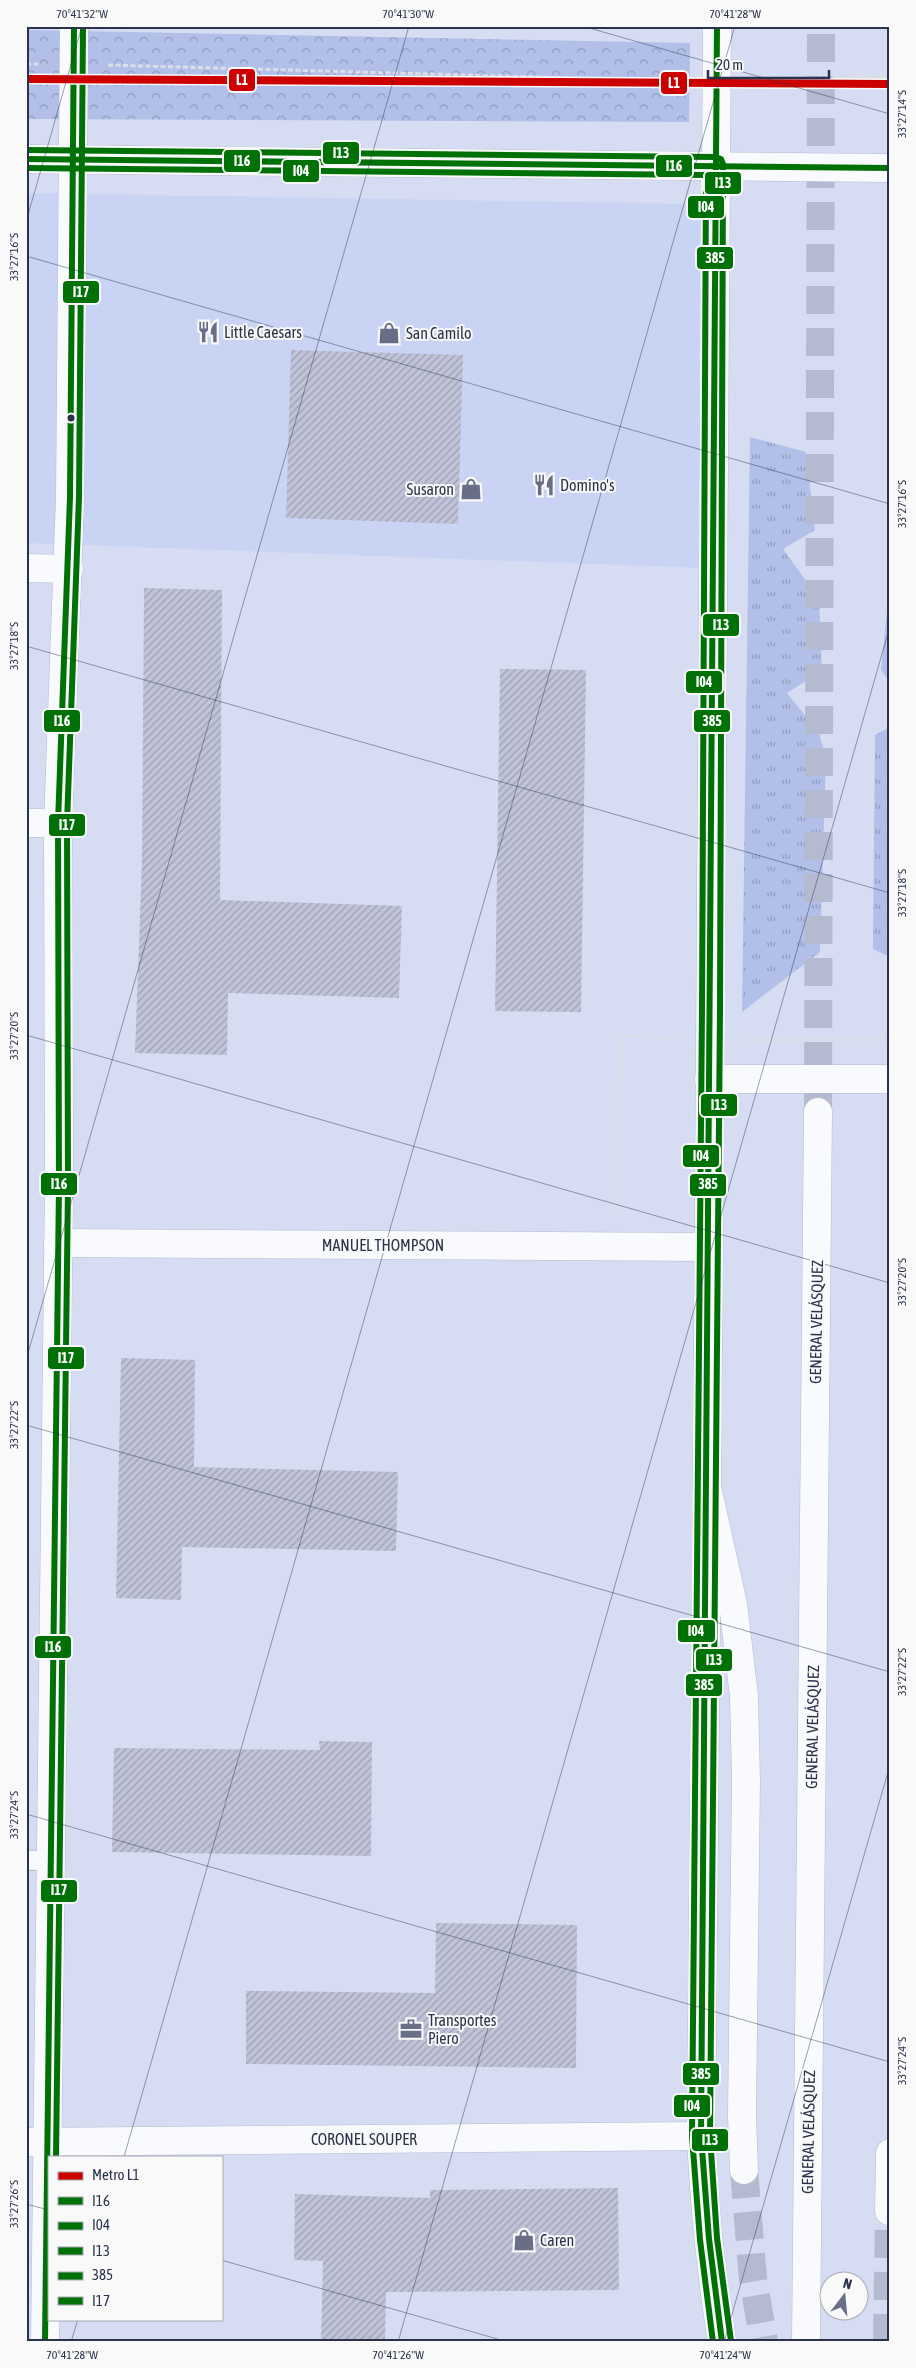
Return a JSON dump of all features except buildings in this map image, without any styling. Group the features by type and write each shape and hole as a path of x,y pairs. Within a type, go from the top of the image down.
{"main road":[{"path":"45,2342 36,2141 38,1860 58,1243 58,823 68,569 75,158 74,26"},
{"path":"717,26 711,1040 709,1078 701,2136 704,2207 713,2288 722,2342"},
{"path":"26,158 890,168"},
{"path":"26,568 68,569"},
{"path":"26,823 58,823"},
{"path":"709,1078 890,1079"},
{"name":"GENERAL VELÁSQUEZ","path":"806,2342 818,1112"},
{"name":"MANUEL THOMPSON","path":"58,1243 708,1247"},
{"path":"707,1487 733,1604 744,1696 746,1780 742,2115 744,2170"},
{"name":"CORONEL SOUPER","path":"36,2141 701,2136"},
{"path":"889,2211 890,2153"}],"path":[{"path":"26,64 716,82 890,76"},
{"path":"616,1247 622,1036 711,1040 890,1039"}],"shaded area":[{"path":"26,193 701,204 701,568 26,543"}],"green space":[{"path":"26,30 690,43 689,122 26,119"},
{"path":"750,437 806,452 815,530 783,549 819,599 822,671 787,693 819,733 826,758 820,952 742,1012"},
{"path":"890,582 890,682 881,670"},
{"path":"890,727 890,957 873,949 875,735"}],"tunnel":[{"path":"818,1112 821,26"},
{"path":"744,2170 753,2279 764,2342"},
{"path":"887,2342 889,2211"}],"metro line":[{"name":"L1","path":"26,79 890,84"}],"transit line":[{"name":"I16","path":"45,2342 59,1186 58,823 70,497 74,26"},
{"name":"I17","path":"56,2156 68,1186 67,823 79,497 83,26"},
{"name":"385","path":"717,26 701,2136 709,2239 722,2342"},
{"name":"I13","path":"26,150 715,157 721,159 723,164 720,1010 710,2136 717,2238 731,2341"},
{"name":"I16","path":"26,159 890,168"},
{"name":"I04","path":"26,168 706,175 702,1010 692,2136 700,2240 713,2342"}],"place":[{"name":"Little Caesars","path":"208,332"},
{"name":"San Camilo","path":"389,333"},
{"name":"Domino's","path":"544,485"},
{"name":"Susaron","path":"471,489"},
{"name":"Transportes Piero","path":"411,2029"},
{"name":"Caren","path":"524,2240"}]}
